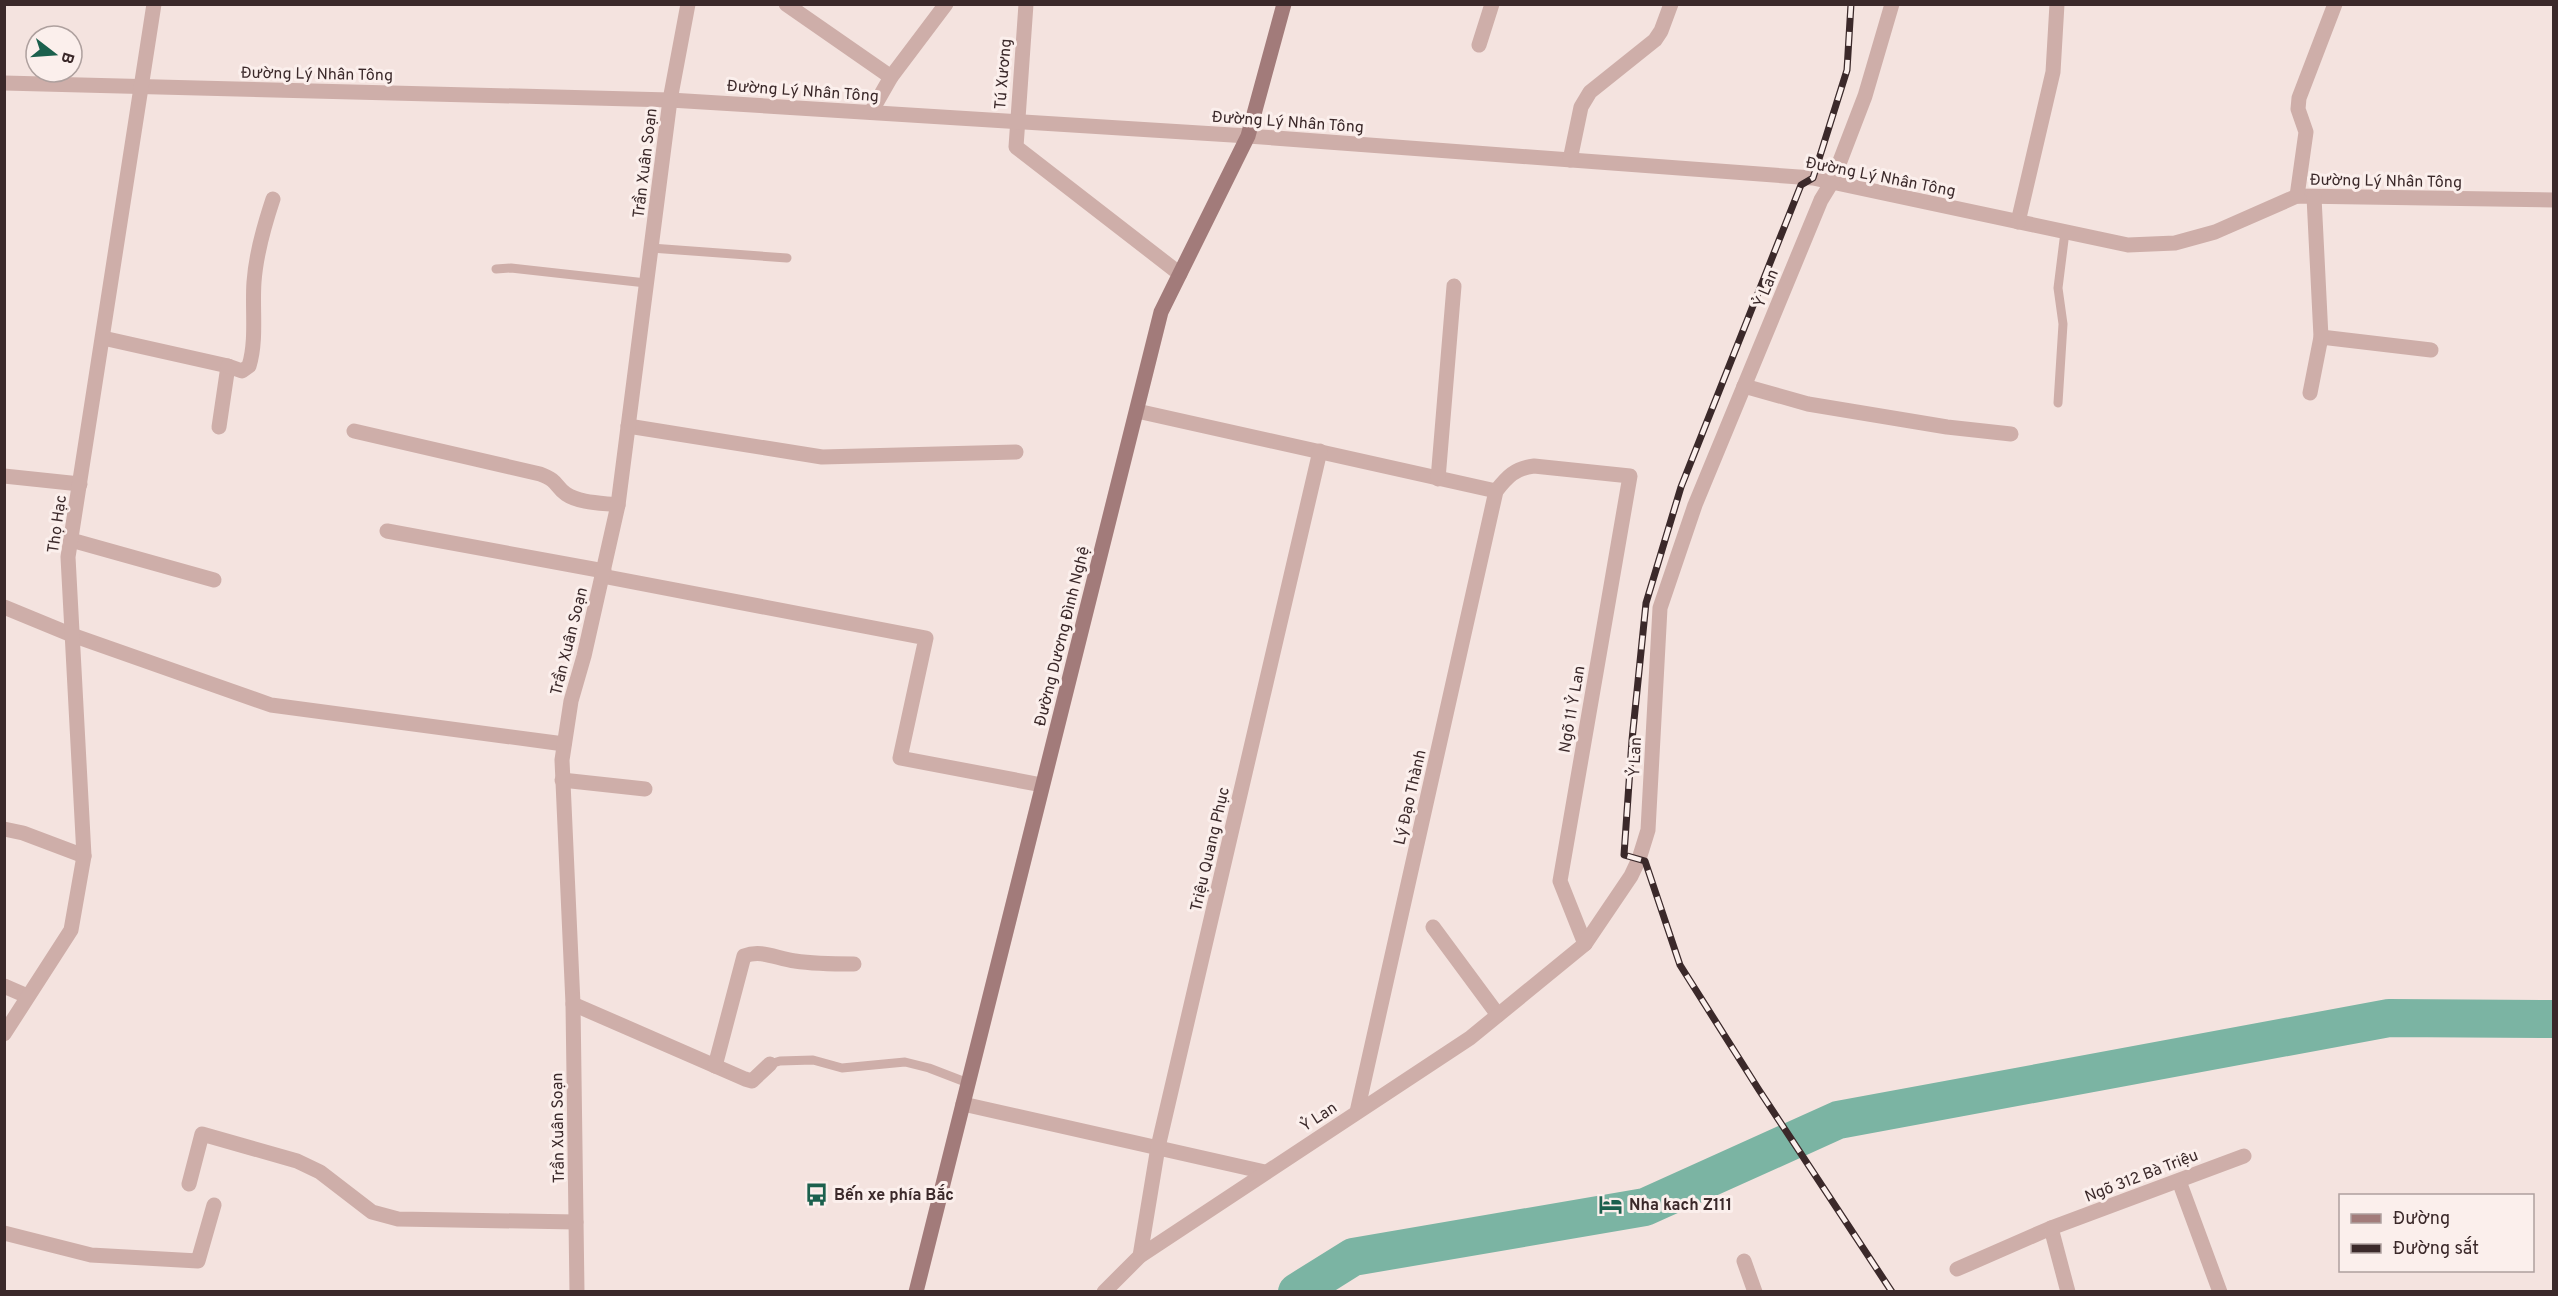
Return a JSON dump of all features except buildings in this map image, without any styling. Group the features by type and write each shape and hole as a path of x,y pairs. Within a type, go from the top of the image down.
{"main road":[{"name":"Đường Dương Đình Nghệ","path":"916,1292 1161,312 1248,136 1284,4"}],"street":[{"name":"Thọ Hạc","path":"4,1034 71,930 84,856 68,557 143,87 154,4"},
{"name":"Trần Xuân Soạn","path":"577,1292 573,1004 561,760 571,701 584,656 618,505 670,100 688,4"},
{"path":"786,4 891,77"},
{"path":"872,112 891,77 946,4"},
{"name":"Tú Xương","path":"1026,4 1016,147 1180,274"},
{"path":"1479,45 1492,4"},
{"path":"1570,160 1581,106 1590,92 1655,40 1661,31 1671,4"},
{"name":"Ỷ Lan","path":"1104,1292 1140,1256 1470,1038 1585,944 1631,876 1648,830 1660,608 1695,505 1821,200 1832,182 1865,96 1892,4"},
{"path":"2018,222 2053,72 2057,4"},
{"path":"2297,196 2306,132 2298,109 2300,98 2336,4"},
{"name":"Đường Lý Nhân Tông","path":"4,82 670,100 1248,136 1813,178 2127,244 2175,243 2215,232 2297,196 2553,200"},
{"path":"2310,393 2321,337 2314,197"},
{"path":"103,338 242,371 249,366 253,355 254,281 258,246 273,199"},
{"path":"1438,479 1454,286"},
{"path":"2321,337 2431,350"},
{"path":"219,427 228,366"},
{"path":"1744,386 1808,404 1947,427 2011,434"},
{"path":"1137,411 1496,491"},
{"path":"628,426 822,456 1016,452"},
{"path":"354,431 540,474 554,479 566,494 574,498 618,505"},
{"name":"Triệu Quang Phục","path":"1140,1256 1158,1147 1320,451"},
{"name":"Ngõ 11 Ỷ Lan","path":"1496,491 1509,475 1520,468 1534,466 1630,476 1560,881 1585,944"},
{"path":"4,476 80,484"},
{"name":"Lý Đạo Thành","path":"1357,1112 1496,491"},
{"path":"387,531 926,638 900,758 1042,785"},
{"path":"71,540 214,580"},
{"path":"4,607 72,635 271,705 564,744"},
{"path":"562,780 645,789"},
{"path":"4,829 23,833 84,856"},
{"path":"1433,927 1497,1015"},
{"path":"715,1066 744,956 763,953 793,961 854,964"},
{"path":"4,986 27,996"},
{"path":"573,1004 752,1081 770,1064"},
{"path":"963,1104 1265,1173"},
{"path":"189,1184 202,1134 297,1161 320,1172 372,1212 398,1219 576,1222"},
{"name":"Ngõ 312 Bà Triệu","path":"1957,1269 2052,1228 2244,1156"},
{"path":"2179,1180 2220,1292"},
{"path":"4,1233 91,1255 198,1262 214,1205"},
{"path":"2052,1228 2068,1292"},
{"path":"1744,1262 1755,1292"}],"lane":[{"path":"2058,403 2063,324 2058,288 2066,232"},
{"path":"651,248 787,258"},
{"path":"496,269 511,268 646,283"},
{"path":"770,1064 780,1061 813,1060 842,1068 905,1062 929,1068 968,1083"}],"waterway":[{"path":"1297,1292 1353,1257 1645,1207 1838,1120 2389,1018 2554,1019"}],"railway":[{"path":"1851,4 1847,70 1813,178 1801,185 1681,487 1646,603 1632,740 1624,855 1645,861 1680,965 1892,1292"}],"place":[{"name":"Bến xe phía Bắc","path":"816,1194"},
{"name":"Nha kach Z111","path":"1611,1204"}]}
